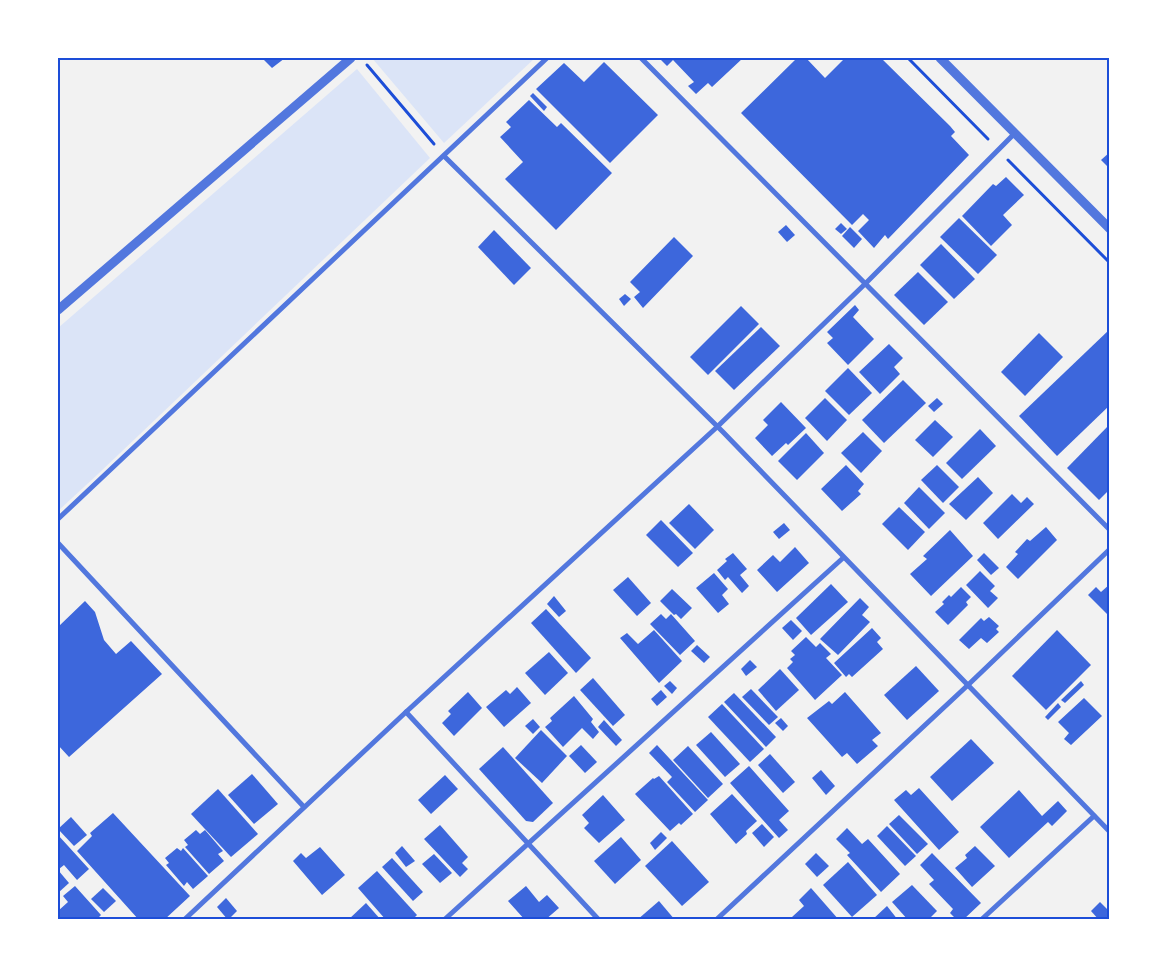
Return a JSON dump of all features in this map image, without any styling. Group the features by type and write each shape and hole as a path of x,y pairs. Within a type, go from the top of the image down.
{"street":[{"path":"58,310 351,58"},
{"path":"58,518 547,58"},
{"path":"641,58 1110,530"},
{"path":"940,58 1110,230"},
{"path":"184,920 406,712 718,427 866,283 1015,133"},
{"path":"444,156 718,427 1110,832"},
{"path":"58,543 304,807"},
{"path":"716,920 968,685 1110,549"},
{"path":"444,920 843,558"},
{"path":"406,712 599,920"},
{"path":"981,920 1094,816"}],"path":[{"path":"360,58 444,156"}],"shaded area":[{"path":"372,58 535,58 444,143"},
{"path":"357,69 430,158 58,511 58,328"}],"building":[{"path":"262,58 285,58 272,68"},
{"path":"659,58 743,58 712,87 708,83 696,94 688,86 694,82 673,60 667,66"},
{"path":"797,58 806,58 825,78 845,58 881,58 950,126 955,132 951,136 969,155 888,239 885,235 874,248 858,231 869,220 863,214 852,225 741,113"},
{"path":"604,62 658,115 610,163 536,89 564,63 584,82"},
{"path":"533,93 547,107 544,111 530,96"},
{"path":"529,100 557,127 561,123 612,173 556,230 505,179 523,162 500,137 511,127 506,122"},
{"path":"1110,152 1110,169 1101,160"},
{"path":"1006,177 1024,195 1003,215 1012,225 991,246 962,216 993,184 996,186"},
{"path":"959,218 997,255 978,274 940,237"},
{"path":"841,223 847,229 841,234 835,229"},
{"path":"786,225 795,235 787,242 778,232"},
{"path":"850,227 862,239 854,248 842,236"},
{"path":"494,230 531,268 514,285 478,247"},
{"path":"674,237 693,256 643,308 634,297 640,292 630,282"},
{"path":"941,244 975,279 954,299 920,265"},
{"path":"918,272 948,302 924,325 894,295"},
{"path":"625,294 631,299 624,306 619,299"},
{"path":"855,305 859,310 853,317 874,339 848,365 827,343 833,338 827,332"},
{"path":"741,306 759,324 708,375 690,357"},
{"path":"761,327 780,346 734,390 715,371"},
{"path":"1110,329 1110,405 1057,456 1019,416"},
{"path":"1039,333 1063,357 1025,396 1001,372"},
{"path":"889,344 903,358 894,367 900,374 880,394 859,372"},
{"path":"848,368 872,393 849,415 825,391"},
{"path":"903,380 926,403 884,443 862,420"},
{"path":"825,398 847,420 827,441 805,418"},
{"path":"937,398 943,404 934,412 928,406"},
{"path":"781,402 806,428 788,445 786,443 772,456 755,438 768,425 763,420"},
{"path":"935,420 953,437 933,457 915,440"},
{"path":"1110,424 1110,489 1099,500 1067,468"},
{"path":"980,429 996,446 962,479 946,463"},
{"path":"863,432 882,451 861,473 841,453"},
{"path":"806,433 824,453 797,480 778,461"},
{"path":"846,465 864,484 858,491 861,494 842,511 821,489"},
{"path":"937,465 959,487 943,503 921,480"},
{"path":"978,477 993,493 966,520 949,504"},
{"path":"919,487 945,513 929,529 904,503"},
{"path":"1012,494 1021,503 1027,497 1034,504 998,539 983,523"},
{"path":"689,504 714,530 695,549 669,523"},
{"path":"899,507 925,532 908,550 882,524"},
{"path":"661,520 693,553 678,567 646,535"},
{"path":"784,523 790,530 779,539 773,532"},
{"path":"1046,527 1057,540 1018,579 1006,567 1018,554 1015,552 1027,539 1030,541"},
{"path":"950,530 973,556 931,596 910,574 927,559 923,556"},
{"path":"795,547 809,563 777,592 757,570 773,555 780,562"},
{"path":"733,553 747,569 740,575 749,586 742,593 728,577 725,580 717,570 727,561 725,559"},
{"path":"984,553 999,568 991,575 977,560"},
{"path":"980,571 995,586 990,591 998,598 988,608 966,585"},
{"path":"714,573 728,589 722,595 729,604 718,613 696,588"},
{"path":"628,577 651,603 637,616 613,590"},
{"path":"831,584 848,602 811,635 796,618"},
{"path":"1110,584 1110,617 1088,595 1096,587 1101,592"},
{"path":"961,587 971,597 966,602 968,605 948,625 935,612 944,604 942,602 949,595 951,597"},
{"path":"672,589 692,608 681,619 676,614 674,615 660,601"},
{"path":"554,596 566,611 559,617 547,604"},
{"path":"860,598 869,607 862,615 870,622 838,655 820,639"},
{"path":"85,601 95,612 104,640 116,654 131,641 162,674 69,757 58,745 58,627"},
{"path":"546,609 591,658 576,673 531,623"},
{"path":"661,614 666,619 671,614 695,641 680,655 650,624"},
{"path":"989,617 999,626 996,629 999,632 987,643 981,638 969,649 959,640 981,618 984,621"},
{"path":"791,620 802,631 793,640 782,628"},
{"path":"872,628 881,638 877,642 883,649 852,677 849,674 846,677 834,663"},
{"path":"654,630 682,661 659,683 620,638 627,633 638,644"},
{"path":"1057,630 1091,665 1046,710 1012,676"},
{"path":"806,637 816,647 820,643 831,654 826,658 842,675 815,700 787,668 793,662 790,659 795,655 791,651"},
{"path":"697,645 710,657 704,663 691,651"},
{"path":"549,652 568,673 545,695 525,673"},
{"path":"750,660 757,667 746,676 741,669"},
{"path":"916,666 939,691 907,720 884,695"},
{"path":"780,669 799,690 776,711 758,690"},
{"path":"593,678 625,715 613,726 580,690"},
{"path":"670,681 677,688 672,694 664,686"},
{"path":"1081,681 1084,685 1065,703 1061,700"},
{"path":"517,687 531,703 504,727 486,707 506,690 510,694"},
{"path":"751,689 778,717 769,725 742,697"},
{"path":"661,690 667,697 657,706 651,699"},
{"path":"468,692 482,708 454,736 442,723 451,714 448,711"},
{"path":"845,692 881,733 872,740 878,746 857,764 847,753 842,757 807,718 829,701 832,704"},
{"path":"734,693 776,737 766,747 724,702"},
{"path":"574,696 593,719 591,722 599,732 593,739 582,728 563,747 545,727 552,721 550,718"},
{"path":"1084,698 1102,716 1071,745 1064,739 1069,733 1058,722"},
{"path":"1058,703 1061,707 1048,720 1045,717"},
{"path":"722,704 764,749 750,762 708,717"},
{"path":"781,718 788,726 783,731 775,723"},
{"path":"533,719 540,727 533,734 525,726"},
{"path":"604,720 622,740 616,746 598,727"},
{"path":"541,730 567,756 542,783 515,758"},
{"path":"711,732 740,764 725,777 696,745"},
{"path":"971,739 994,763 952,801 930,777"},
{"path":"581,745 597,762 585,773 569,756"},
{"path":"657,745 708,800 695,812 667,782 672,777 649,753"},
{"path":"688,746 723,784 708,798 673,760"},
{"path":"503,747 553,803 533,822 526,821 479,769"},
{"path":"770,754 795,782 783,793 758,765"},
{"path":"749,766 789,811 779,820 788,830 779,838 730,783"},
{"path":"821,770 835,786 826,795 812,778"},
{"path":"252,774 278,804 254,824 228,795"},
{"path":"445,775 458,789 431,814 418,800"},
{"path":"659,776 693,814 681,825 679,823 670,831 635,794 653,778"},
{"path":"919,788 959,832 939,850 894,800 906,790 911,795"},
{"path":"218,789 258,834 231,857 191,814"},
{"path":"1019,790 1042,816 1058,801 1067,811 1052,826 1048,822 1009,858 980,827"},
{"path":"732,794 757,821 736,844 710,814"},
{"path":"603,795 625,820 599,843 584,828 589,823 582,815"},
{"path":"113,813 190,896 164,920 139,920 77,851 92,836 90,833"},
{"path":"899,815 928,844 917,854 889,824"},
{"path":"71,817 87,835 74,846 58,829"},
{"path":"762,824 774,837 764,847 752,833"},
{"path":"440,825 468,857 462,863 468,869 460,877 424,839"},
{"path":"887,826 916,856 905,866 877,836"},
{"path":"847,828 862,844 868,839 900,874 881,892 847,855 850,853 836,839"},
{"path":"196,830 200,834 205,830 223,851 218,854 224,861 209,874 185,847 188,845 184,840"},
{"path":"661,832 667,838 655,850 650,843"},
{"path":"58,835 89,869 77,880 64,865 59,869 58,867"},
{"path":"621,837 641,860 615,884 594,861"},
{"path":"672,841 709,882 682,906 645,866"},
{"path":"402,846 415,861 406,867 395,853"},
{"path":"975,846 995,866 972,887 955,868 967,858 965,855"},
{"path":"320,847 345,875 322,895 293,861 301,853 306,858"},
{"path":"177,848 181,851 183,848 208,876 193,889 187,882 184,886 166,865 169,863 165,858"},
{"path":"816,853 829,866 817,877 805,864"},
{"path":"932,853 981,903 963,920 957,920 950,913 953,909 929,884 934,880 920,865"},
{"path":"434,854 452,873 440,883 422,864"},
{"path":"392,858 423,892 413,901 382,867"},
{"path":"848,862 877,895 852,917 823,885"},
{"path":"58,870 69,883 58,893"},
{"path":"377,871 417,915 412,920 386,920 358,888"},
{"path":"912,885 937,911 928,920 908,920 892,902"},
{"path":"75,886 101,915 96,920 58,920 58,911 68,902 63,896"},
{"path":"526,886 539,902 547,895 559,908 545,920 525,920 508,901"},
{"path":"103,888 116,901 104,912 91,899"},
{"path":"811,888 839,920 795,920 792,917 804,906 799,900"},
{"path":"226,898 237,911 228,920 217,907"},
{"path":"659,901 675,920 637,920"},
{"path":"1100,902 1110,912 1110,920 1099,920 1091,911"},
{"path":"366,903 381,920 348,920"},
{"path":"887,906 898,920 872,920"}]}
